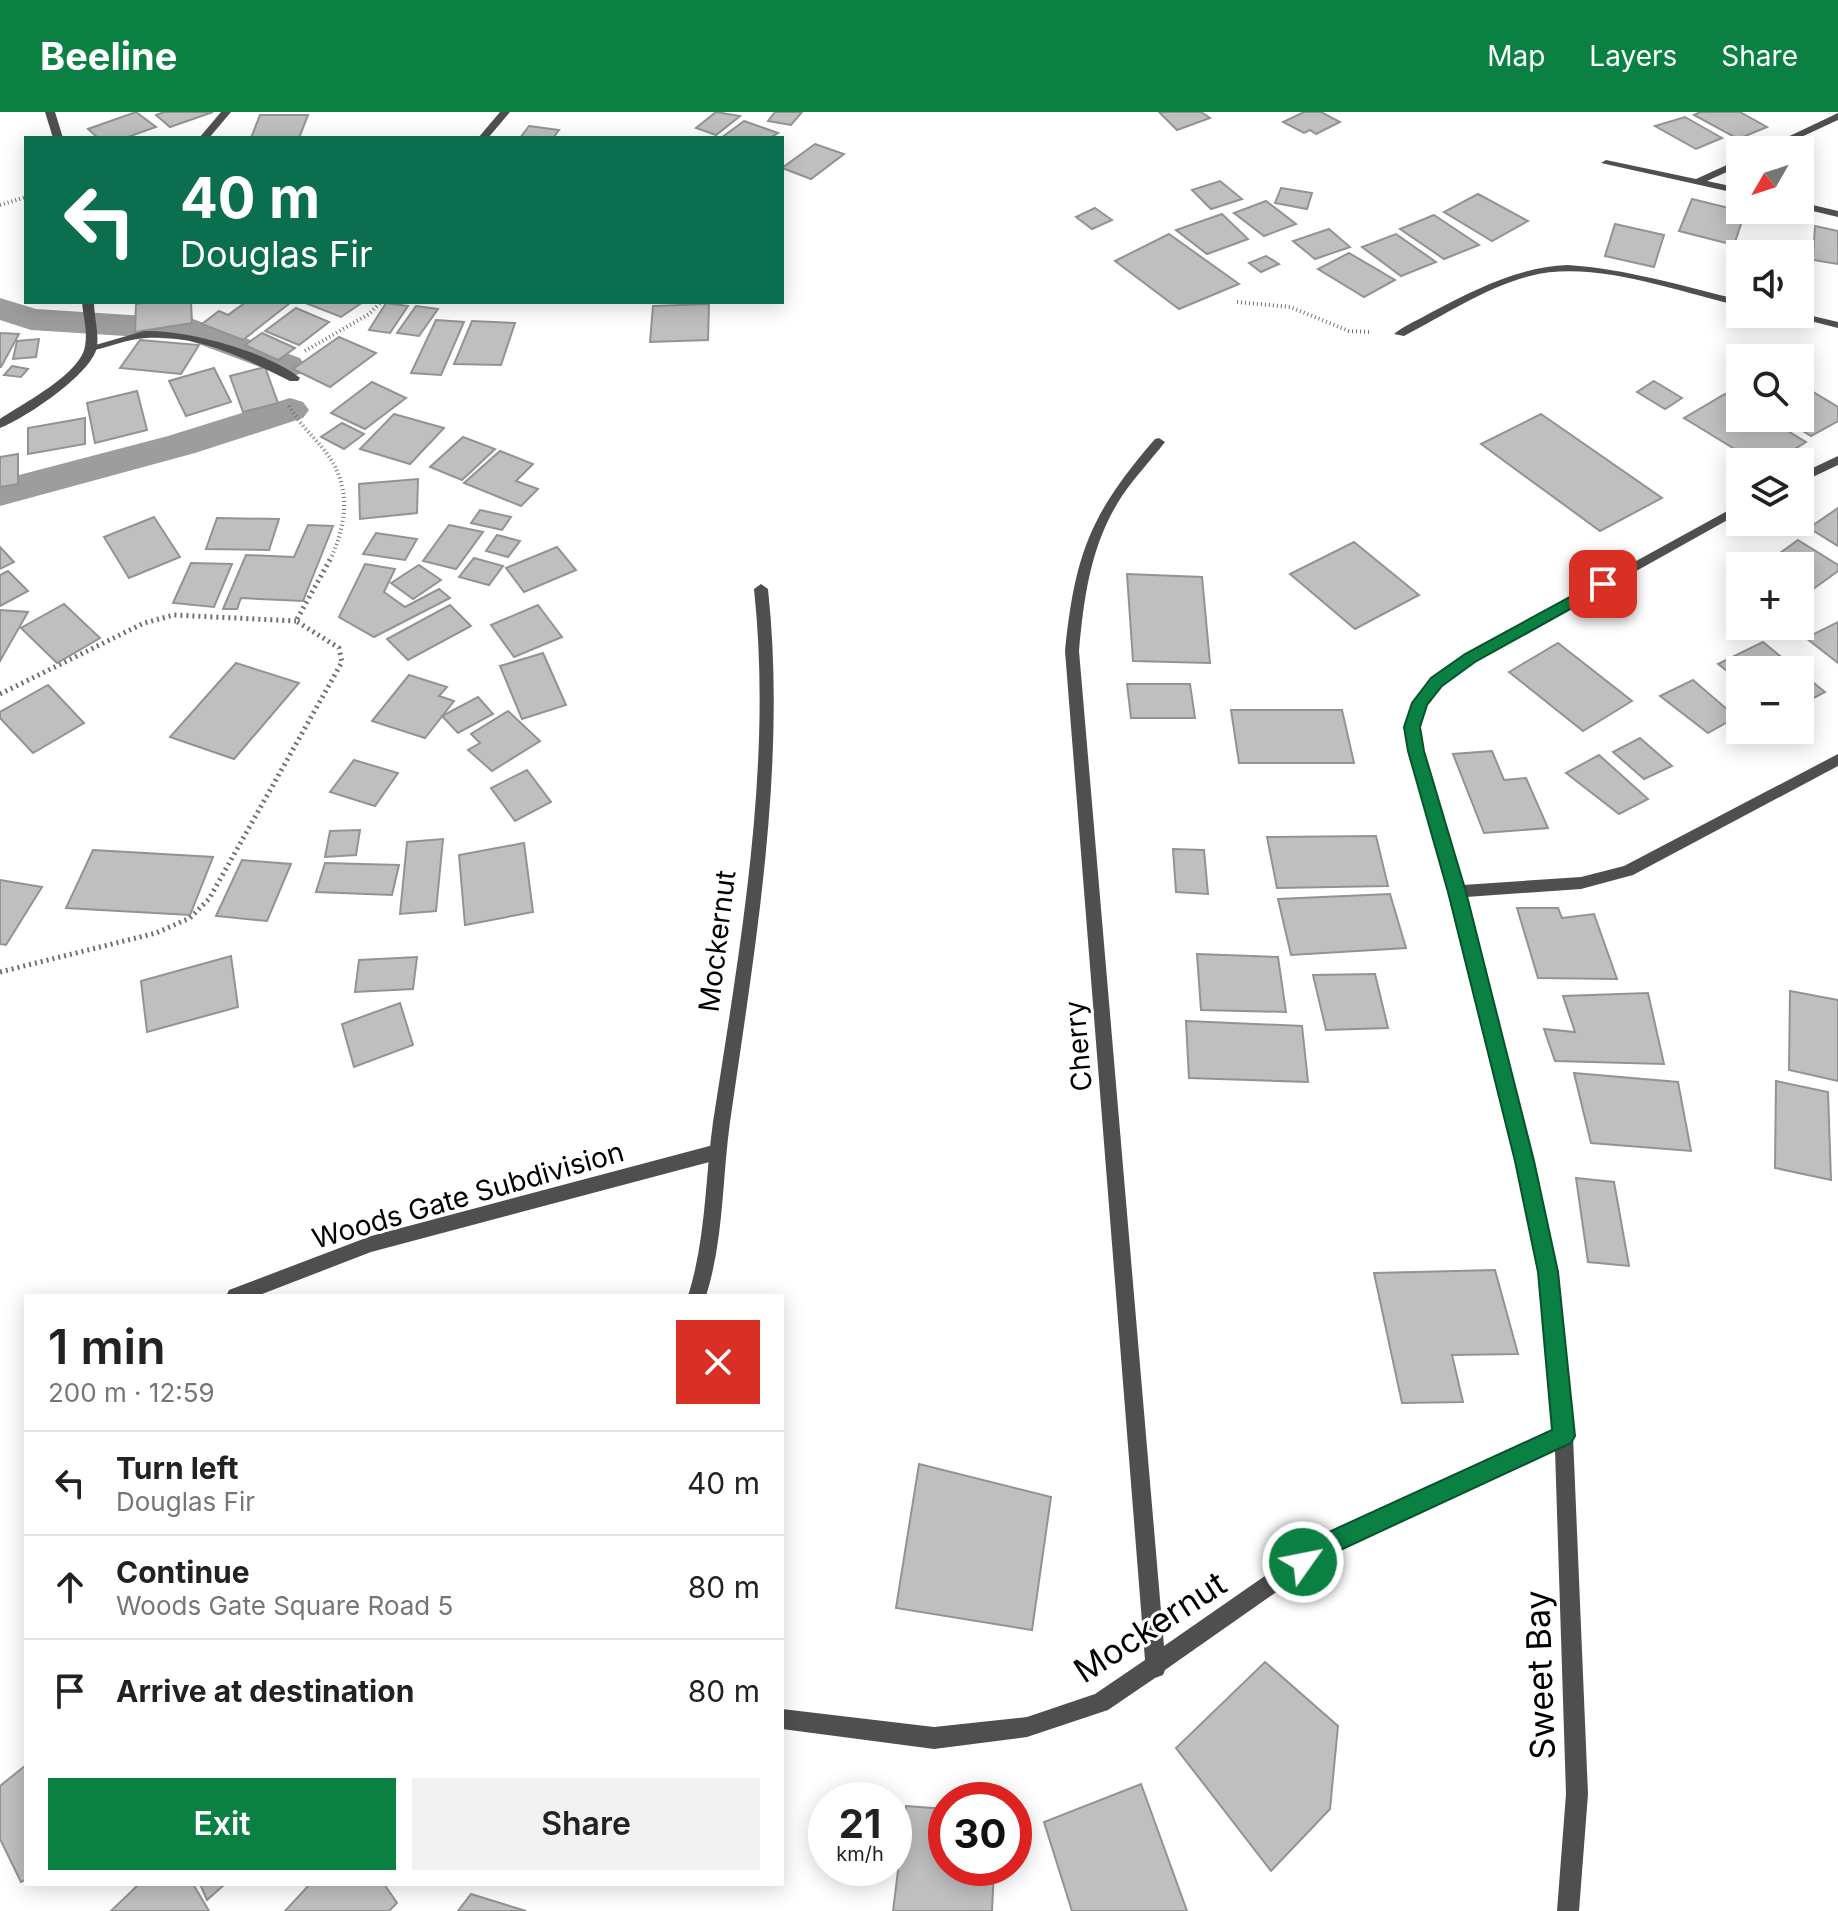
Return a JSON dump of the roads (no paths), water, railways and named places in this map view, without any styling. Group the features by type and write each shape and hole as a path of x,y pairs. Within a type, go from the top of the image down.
{"street":[{"path":"50,112 57,136"},
{"path":"206,136 226,112"},
{"path":"485,136 505,112"},
{"path":"1795,136 1838,116"},
{"path":"1606,163 1726,188"},
{"path":"1699,181 1726,168"},
{"path":"1814,208 1838,214"},
{"path":"1400,334 1517,276 1545,269 1598,271 1726,300"},
{"path":"0,424 65,380 87,359 91,348 88,304"},
{"path":"1814,320 1838,325"},
{"path":"91,348 149,334 185,335 251,358 288,376"},
{"name":"Cherry","path":"1156,1668 1072,651 1076,603 1099,520 1124,480 1159,442"},
{"path":"1814,472 1838,460"},
{"name":"Sweet Bay","path":"1568,1911 1577,1794 1564,1436 1548,1272 1519,1133 1412,727 1420,703 1437,682 1470,658 1726,516"},
{"name":"Mockernut","path":"698,1294 707,1269 716,1220 717,1152 750,925 768,678 761,589"},
{"path":"1457,892 1581,883 1628,871 1838,759"},
{"name":"Woods Gate Subdivision","path":"240,1294 371,1244 717,1152"},
{"name":"Mockernut","path":"784,1719 934,1738 1027,1727 1101,1703 1156,1668 1328,1544 1564,1436"}],"waterway":[{"path":"0,308 31,319 193,330 287,366"},
{"path":"0,493 182,444 290,410"}]}
